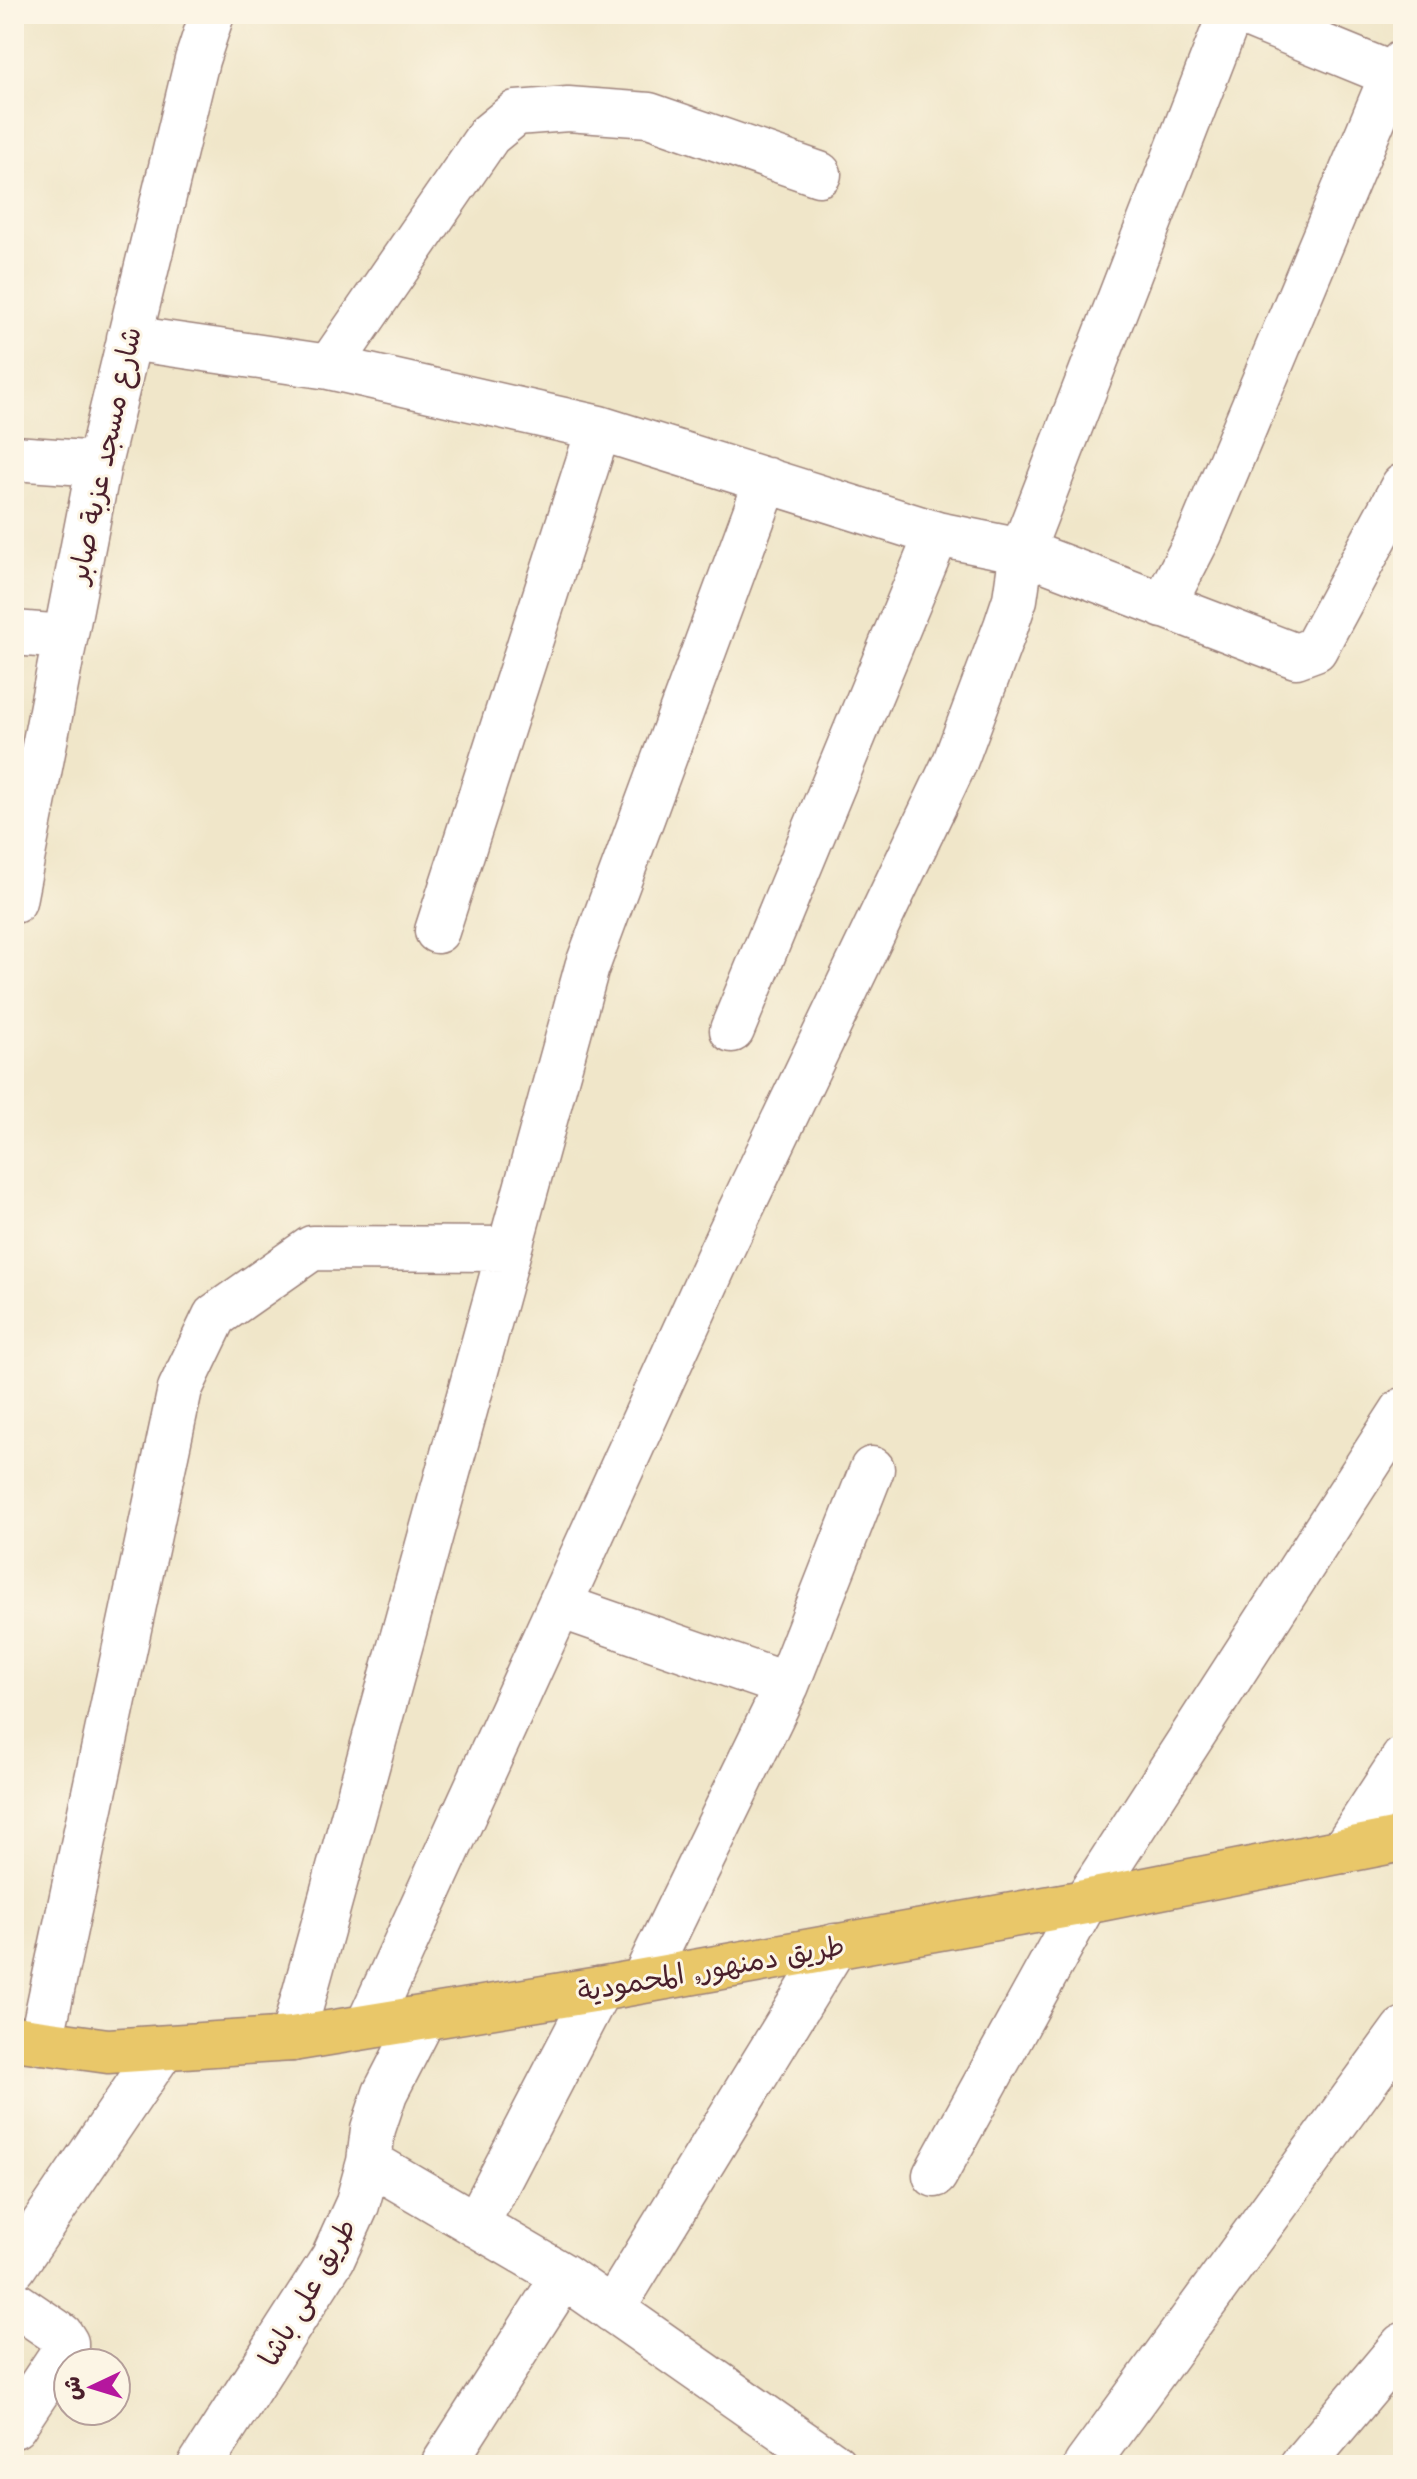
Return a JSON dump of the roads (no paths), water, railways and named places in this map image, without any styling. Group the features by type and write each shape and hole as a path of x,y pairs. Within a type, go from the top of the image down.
{"main road":[{"name":"طريق دمنهور, المحمودية","path":"27,2040 108,2051 292,2039 599,1989 1085,1902 1403,1839"}],"street":[{"name":"شارع مسجد عزبة صابر","path":"14,901 99,464 197,60 212,14"},
{"path":"368,2025 721,1251 955,762 1015,599 1022,551 1230,14"},
{"path":"1163,606 1200,534 1399,72 1244,14"},
{"path":"329,367 489,135 516,113 568,109 649,115 819,174"},
{"path":"129,338 329,367 599,428 937,534 1022,551 1296,656 1315,649 1403,486"},
{"path":"437,931 599,428"},
{"path":"14,458 99,464"},
{"path":"292,2039 587,967 767,480"},
{"path":"732,1030 937,534"},
{"path":"14,633 65,637"},
{"path":"27,2040 180,1389 215,1316 312,1248 509,1249"},
{"path":"935,2175 1085,1902 1403,1410"},
{"path":"644,1979 787,1685 872,1469"},
{"path":"560,1606 787,1685"},
{"path":"1343,1851 1403,1759"},
{"path":"612,2310 835,1946"},
{"path":"476,2225 599,1989"},
{"name":"طريق على باشا","path":"200,2465 333,2258 357,2205 369,2162 373,2129 385,2093 423,2019"},
{"path":"1086,2465 1403,2030"},
{"path":"14,2267 163,2048"},
{"path":"369,2162 564,2276 834,2465"},
{"path":"443,2465 564,2276"},
{"path":"14,2303 61,2335 66,2348 14,2426"},
{"path":"1302,2465 1403,2345"}]}
